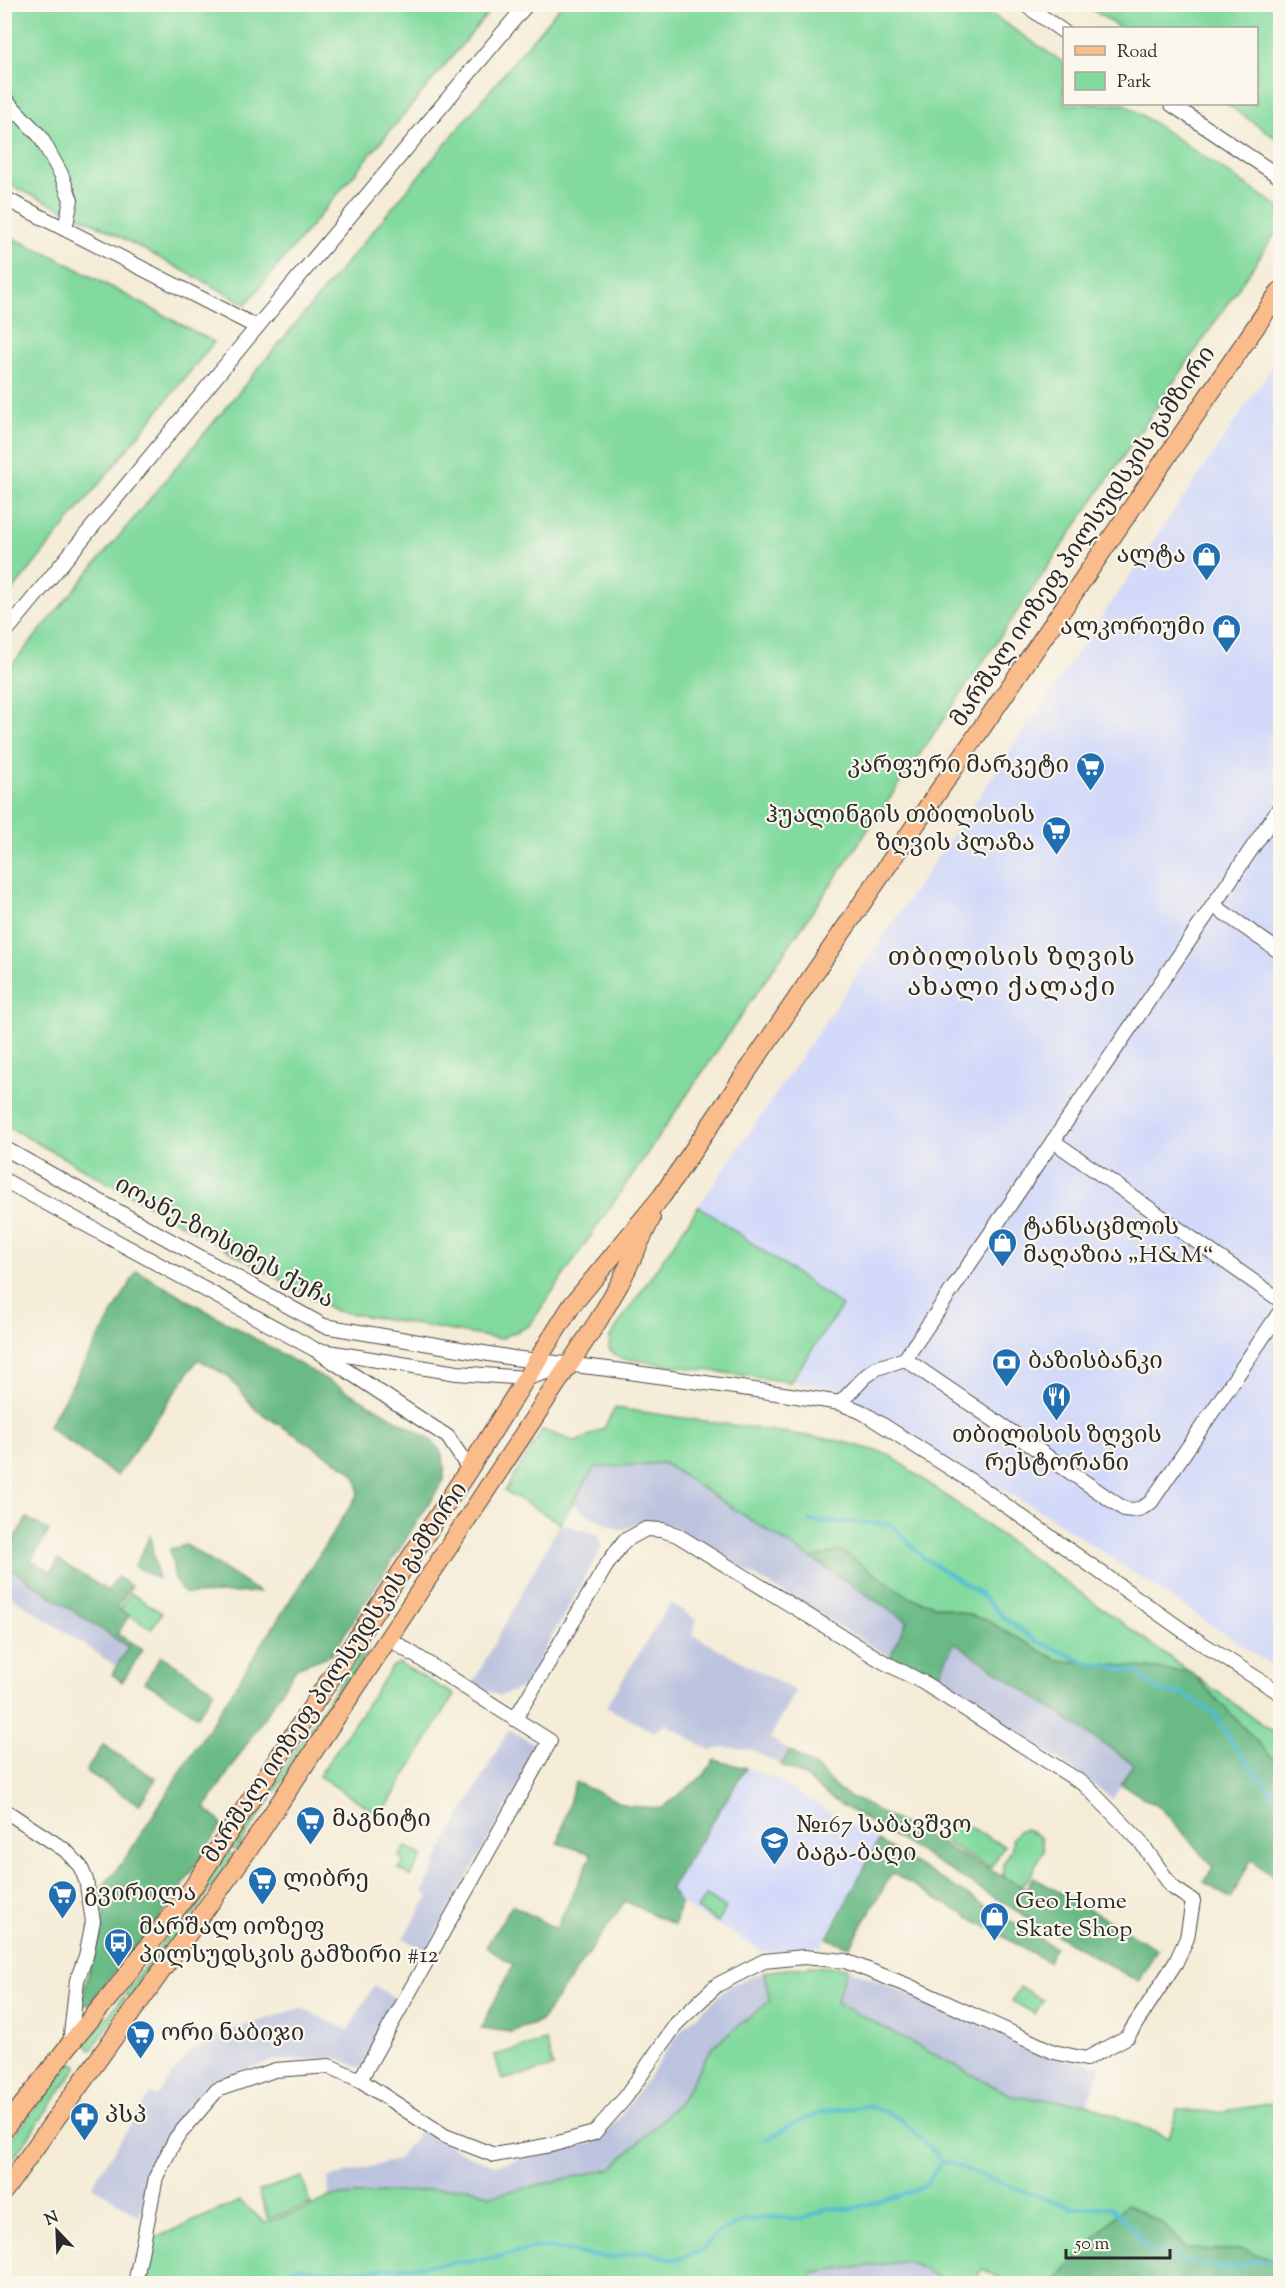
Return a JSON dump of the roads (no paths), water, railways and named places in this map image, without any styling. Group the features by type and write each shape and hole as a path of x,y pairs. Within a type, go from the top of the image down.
{"main road":[{"name":"მარშალ იოზეფ პილსუდსკის გამზირი","path":"4,2129 116,1989 193,1887 469,1469 572,1305 662,1197 1281,291"},
{"name":"მარშალ იოზეფ პილსუდსკის გამზირი","path":"4,2191 253,1842 569,1364 620,1283 662,1197"},
{"path":"367,1624 388,1638"},
{"path":"70,2044 96,2064"}],"street":[{"path":"4,634 527,4"},
{"path":"1024,4 1063,31"},
{"path":"4,98 40,136 61,174 71,200 65,229"},
{"path":"1173,105 1281,177"},
{"path":"4,198 257,327"},
{"path":"840,1403 877,1368 905,1359 1281,807"},
{"path":"1214,905 1281,951"},
{"path":"1053,1141 1281,1300"},
{"name":"იოანე-ზოსიმეს ქუჩა","path":"4,1148 324,1326 513,1358 569,1364"},
{"name":"იოანე-ზოსიმეს ქუჩა","path":"4,1180 314,1349 448,1437 469,1469"},
{"path":"905,1359 1124,1509 1132,1511 1143,1508 1151,1502 1281,1312"},
{"path":"297,1341 309,1333 310,1318"},
{"name":"იოანე-ზოსიმეს ქუჩა","path":"314,1349 457,1373 527,1378 569,1364"},
{"path":"569,1364 840,1403 862,1412 974,1483 1196,1639 1281,1693"},
{"path":"135,2283 156,2177 176,2138 217,2090 275,2070 329,2066 360,2080 445,2136 494,2155 551,2145 594,2133 625,2098 677,2023 717,1986 764,1961 804,1957 845,1961 909,1986 1054,2052 1086,2058 1127,2037 1176,1962 1187,1938 1193,1901 1172,1887 1140,1841 1085,1785 924,1683 882,1661 676,1535 662,1530 646,1529 624,1541 606,1566 515,1719"},
{"path":"360,2080 550,1742 388,1638"},
{"path":"6,1814 71,1855 80,1866 86,1880 92,1908 91,1935 77,1980 70,2044"}],"waterway":[{"path":"810,1521 891,1524 923,1557 980,1594 1004,1617 1034,1640 1085,1662 1137,1672 1160,1692 1182,1693 1215,1714 1234,1746 1280,1802"},
{"path":"766,2140 822,2112 867,2106 880,2109 903,2121 942,2160 1074,2208 1111,2207 1134,2228 1144,2246 1180,2260 1225,2269 1263,2259 1280,2263"},
{"path":"233,2280 273,2275 301,2267 327,2272 426,2266 493,2258 540,2247 609,2258 645,2251 675,2260 701,2251 716,2234 744,2221 771,2217 803,2219 829,2208 851,2209 908,2193 926,2185 942,2160"}],"place":[{"name":"ალტა","path":"1207,582"},
{"name":"ალკორიუმი","path":"1226,654"},
{"name":"კარფური მარკეტი","path":"1090,792"},
{"name":"ჰუალინგის თბილისის ზღვის პლაზა","path":"1056,856"},
{"name":"ტანსაცმლის მაღაზია „H&M“","path":"1002,1268"},
{"name":"ბაზისბანკი","path":"1007,1388"},
{"name":"თბილისის ზღვის რესტორანი","path":"1057,1422"},
{"name":"მაგნიტი","path":"311,1846"},
{"name":"№167 საბავშვო ბაგა-ბაღი","path":"775,1866"},
{"name":"ლიბრე","path":"262,1906"},
{"name":"გვირილა","path":"63,1920"},
{"name":"Geo Home Skate Shop","path":"994,1942"},
{"name":"მარშალ იოზეფ პილსუდსკის გამზირი #12","path":"118,1968"},
{"name":"ორი ნაბიჯი","path":"140,2060"},
{"name":"პსპ","path":"84,2142"}],"district":[{"name":"თბილისის ზღვის ახალი ქალაქი","path":"1012,973"}]}
